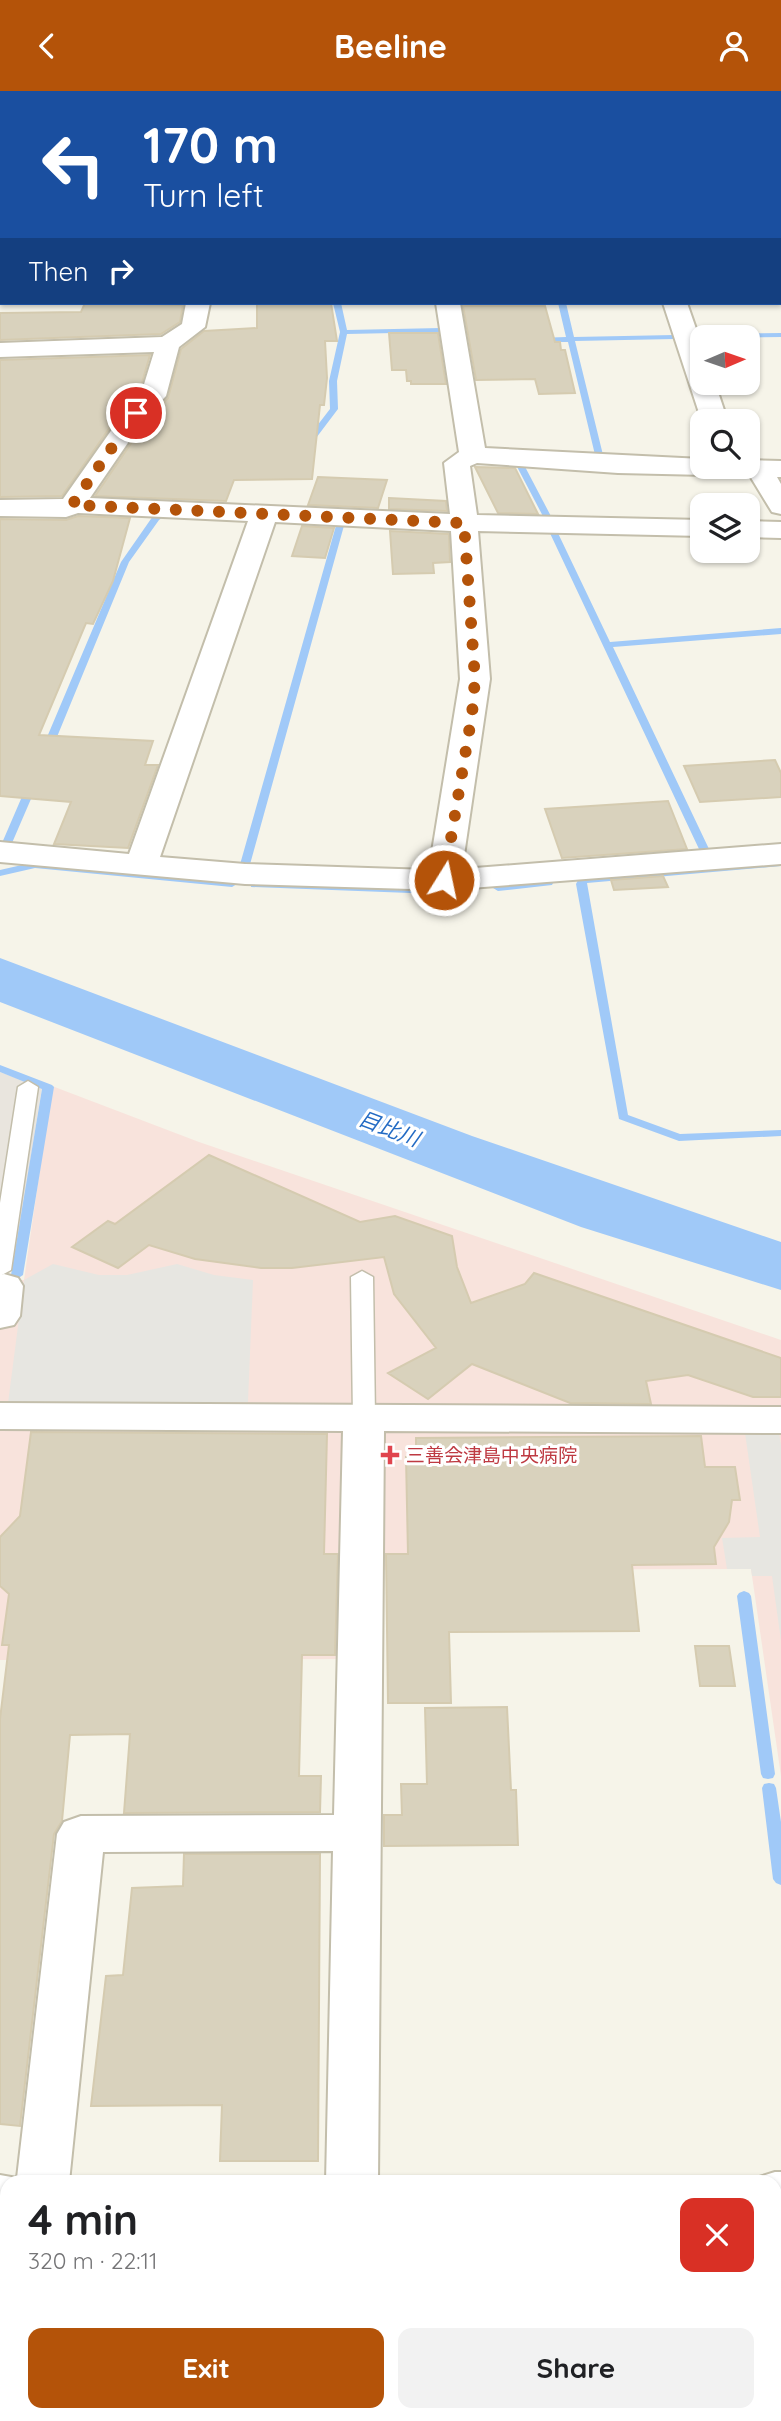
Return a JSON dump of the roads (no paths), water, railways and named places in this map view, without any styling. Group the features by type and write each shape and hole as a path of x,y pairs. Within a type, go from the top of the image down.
{"street":[{"path":"0,350 169,344 193,327 198,305"},
{"path":"448,305 473,455"},
{"path":"677,305 690,346"},
{"path":"0,507 66,509 72,505 136,413 153,396 169,344"},
{"path":"444,880 472,714 475,679 457,463 473,455 690,467"},
{"path":"770,469 781,506"},
{"path":"72,505 464,523 690,528"},
{"path":"141,866 264,515"},
{"path":"760,529 781,530"},
{"path":"0,852 245,874 444,880 781,854"},
{"path":"0,1416 781,1420"},
{"path":"352,2175 364,1418"},
{"path":"44,2175 81,1834 357,1833"}],"lane":[{"path":"1,1289 28,1087"},
{"path":"362,1277 364,1418"}],"water":[{"name":"目比川","path":"0,958 472,1136 781,1242 781,1290 581,1227 0,1002"}],"waterway":[{"path":"337,305 344,332"},
{"path":"562,305 571,339"},
{"path":"344,332 441,330"},
{"path":"307,444 334,409 333,381 344,332"},
{"path":"760,335 781,335"},
{"path":"571,339 674,337"},
{"path":"538,340 571,339"},
{"path":"571,339 600,459"},
{"path":"518,461 550,522"},
{"path":"47,749 125,562 156,518 164,513"},
{"path":"244,868 341,522"},
{"path":"552,529 607,645"},
{"path":"607,645 781,631"},
{"path":"607,645 704,849"},
{"path":"7,843 32,785"},
{"path":"781,863 583,880 581,884 623,1117 679,1138 781,1133"},
{"path":"0,873 35,865 232,884"},
{"path":"498,888 548,883"},
{"path":"255,885 462,892"},
{"path":"0,1068 48,1087 17,1275"},
{"path":"744,1596 768,1774"},
{"path":"769,1788 781,1879"}],"place":[{"name":"三善会津島中央病院","path":"390,1455"}]}
